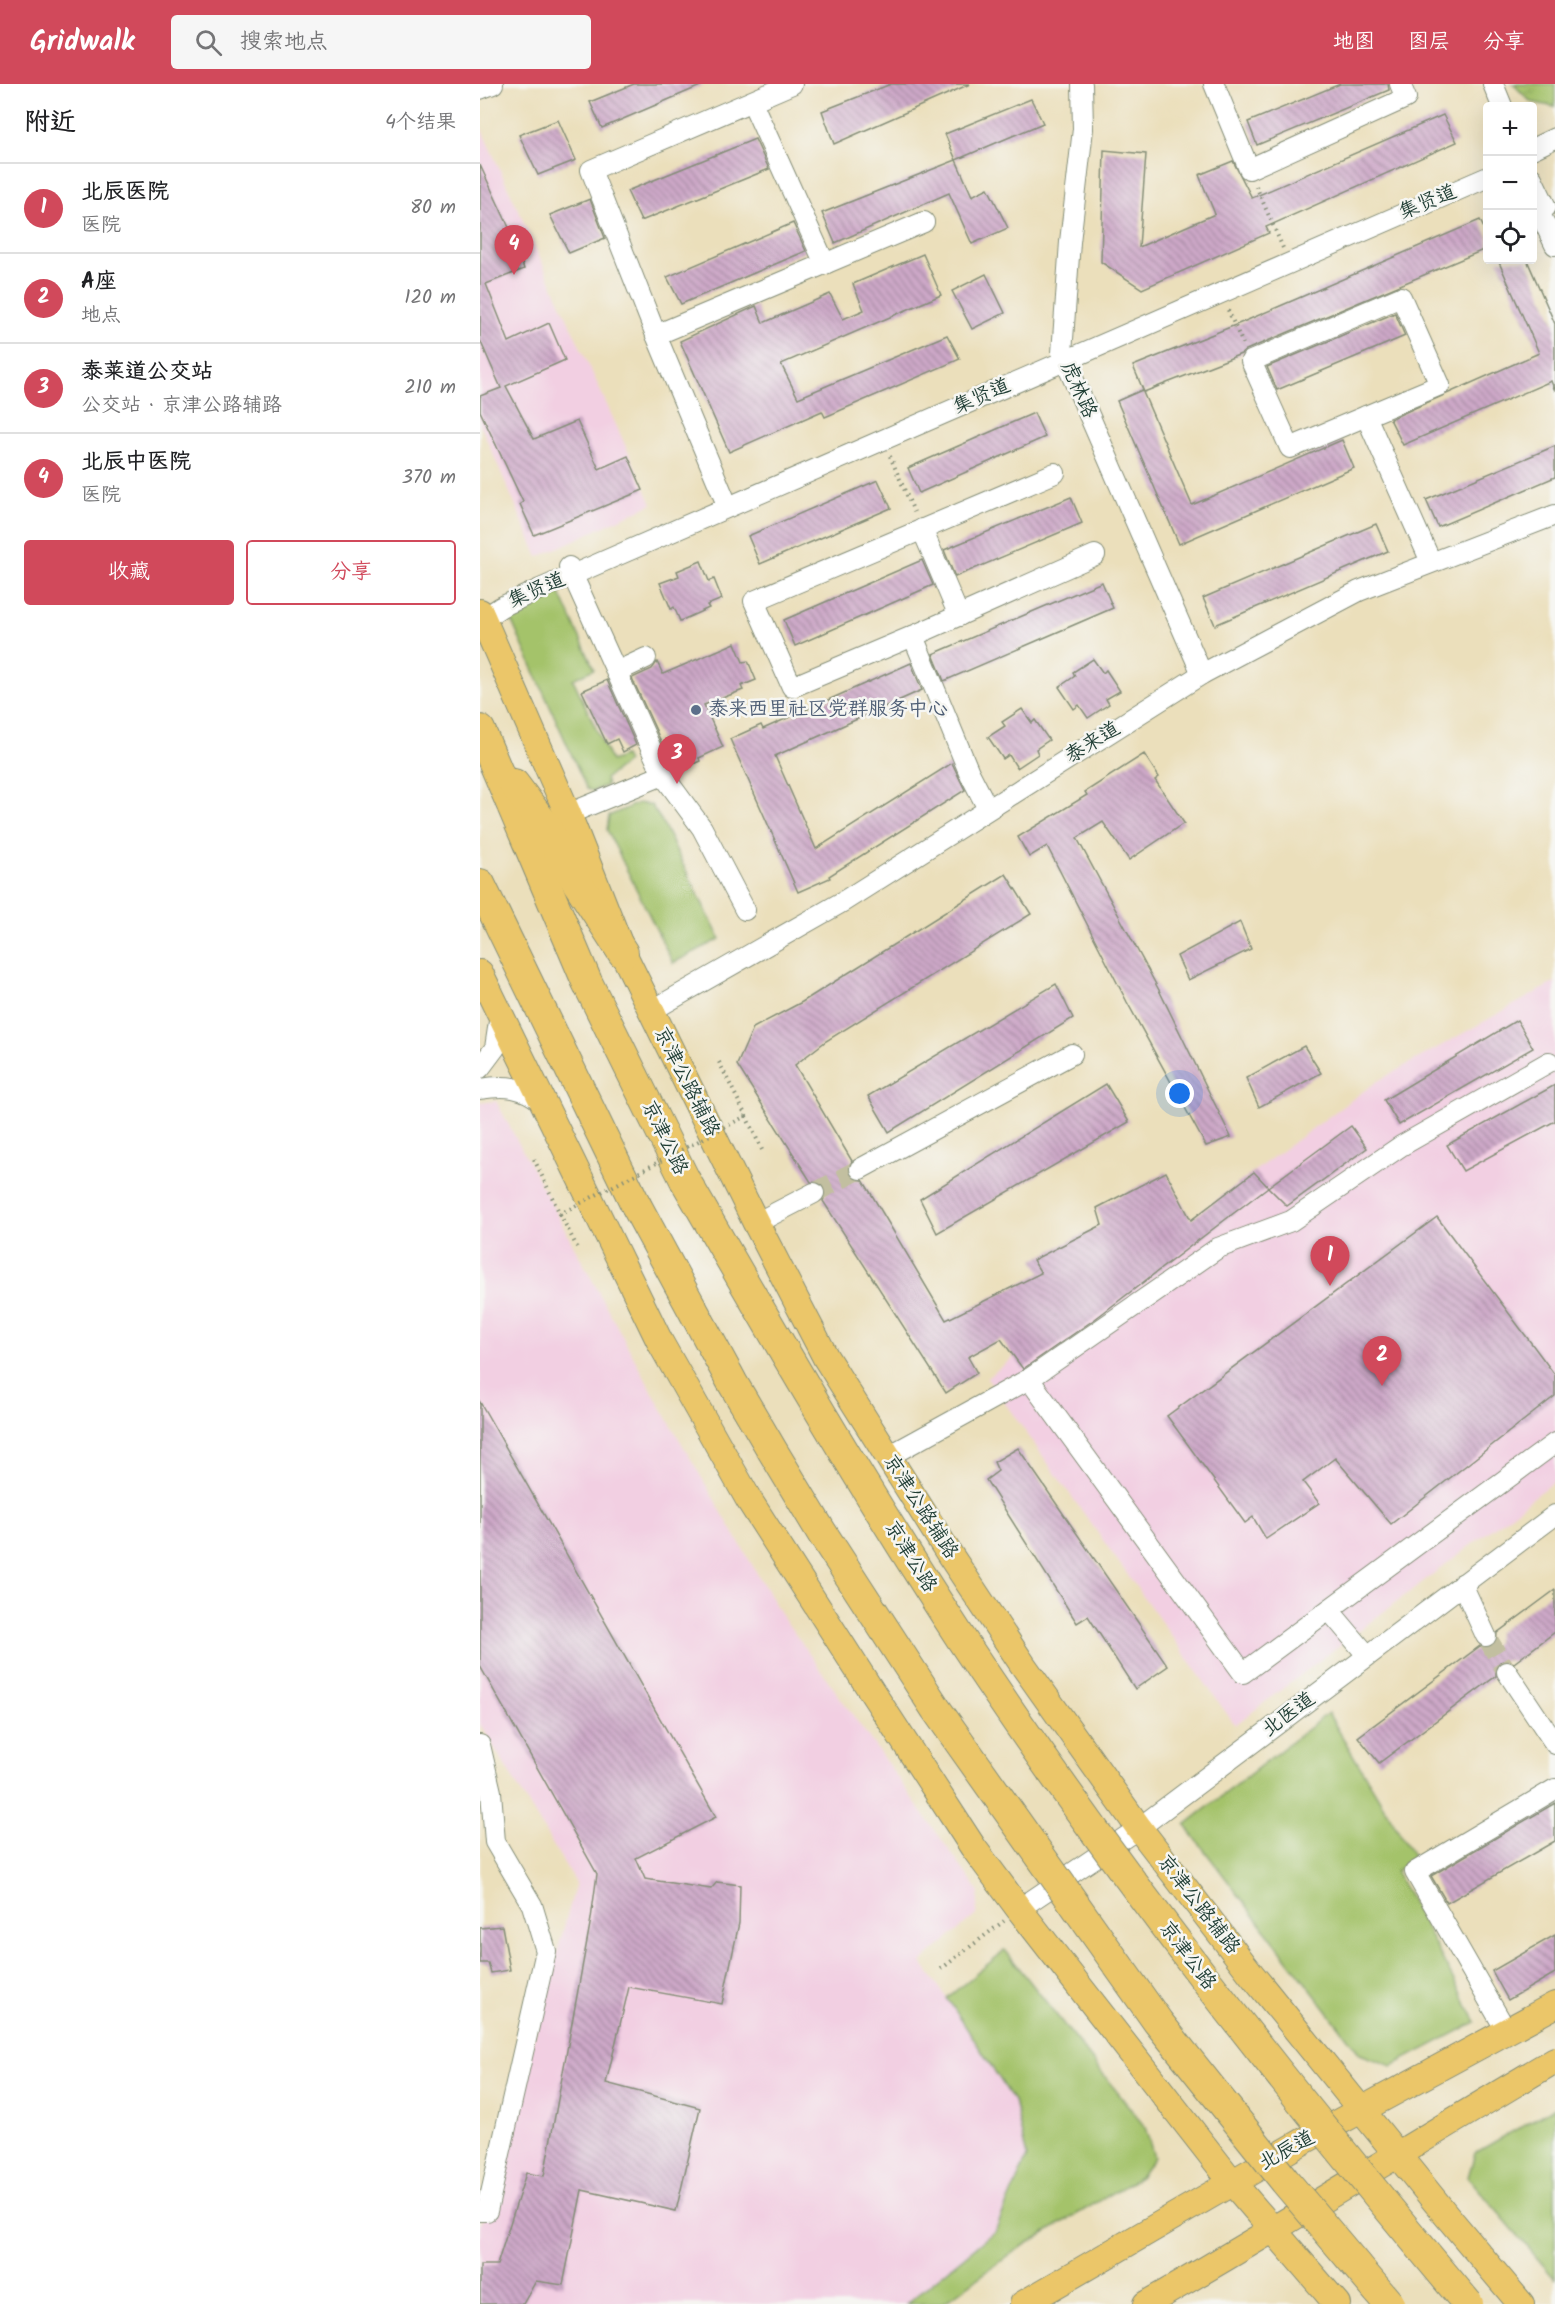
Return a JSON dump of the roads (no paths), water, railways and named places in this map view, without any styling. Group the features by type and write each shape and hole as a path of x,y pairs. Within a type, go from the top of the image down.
{"highway":[{"path":"483,737 544,824 577,882 623,953"},
{"name":"京津公路","path":"483,737 587,982 685,1179 830,1430 962,1640 1162,1923 1342,2153 1468,2304"},
{"path":"480,884 636,1205 732,1382 822,1533 936,1709 1158,2022 1285,2181 1389,2304"}],"main road":[{"name":"京津公路辅路","path":"481,613 568,814 623,953 826,1359 1023,1665 1139,1828 1252,1975 1361,2111 1521,2304"},
{"path":"480,973 660,1342 748,1500 973,1847 1232,2182 1337,2304"},
{"name":"北辰道","path":"1023,2304 1232,2182 1555,2005"},
{"path":"1146,2304 1274,2230 1396,2154 1555,2060"}],"street":[{"path":"480,89 493,84"},
{"path":"726,503 656,336 591,170 792,84"},
{"name":"虎林路","path":"1082,84 1083,129 1070,242 1063,357 1202,674"},
{"path":"1214,84 1249,169 1406,98 1400,84"},
{"path":"1485,84 1492,102"},
{"path":"1493,84 1500,102"},
{"path":"752,102 825,264"},
{"path":"1537,147 1555,138"},
{"path":"1535,156 1555,147"},
{"name":"集贤道","path":"726,503 883,440 1286,255 1483,170"},
{"name":"集贤道","path":"481,613 501,606 571,571 1063,357 1221,293 1483,179"},
{"path":"1537,187 1555,225"},
{"path":"1537,206 1555,245"},
{"path":"656,336 924,222"},
{"path":"1401,297 1440,385 1366,416 1290,448 1251,361 1401,297"},
{"path":"1366,416 1431,562"},
{"path":"1054,473 754,601 792,687 1095,555"},
{"name":"泰来道","path":"651,1011 844,901 1202,674 1359,591 1555,515"},
{"path":"922,530 959,616"},
{"path":"571,571 663,775 702,828 745,910"},
{"path":"913,636 969,772 988,809"},
{"path":"616,672 646,658"},
{"path":"568,814 663,775"},
{"path":"480,1068 495,1048 500,1015"},
{"path":"860,1169 1072,1054"},
{"path":"887,1457 1029,1379 1218,1248 1291,1221 1401,1146 1549,1062"},
{"path":"480,1089 498,1086 518,1088 535,1096 543,1103"},
{"path":"756,1223 814,1193"},
{"path":"1029,1379 1243,1673 1555,1443"},
{"name":"北医道","path":"1019,1909 1139,1828 1555,1515"},
{"path":"1462,1584 1486,1636"},
{"path":"1329,1610 1367,1655"},
{"path":"1507,1672 1555,1744"},
{"path":"480,1745 491,1792 495,1842 532,1905 546,1951 487,2211 480,2211"},
{"path":"1507,2032 1415,1872 1555,1789"}],"tunnel":[{"path":"814,1193 860,1169"},
{"path":"1486,1636 1507,1672"}],"place":[{"name":"北辰中医院","path":"514,275"},
{"name":"泰来西里社区党群服务中心","path":"696,710"},
{"name":"泰莱道公交站","path":"677,784"},
{"name":"北辰医院","path":"1330,1286"},
{"name":"A座","path":"1382,1386"}]}
